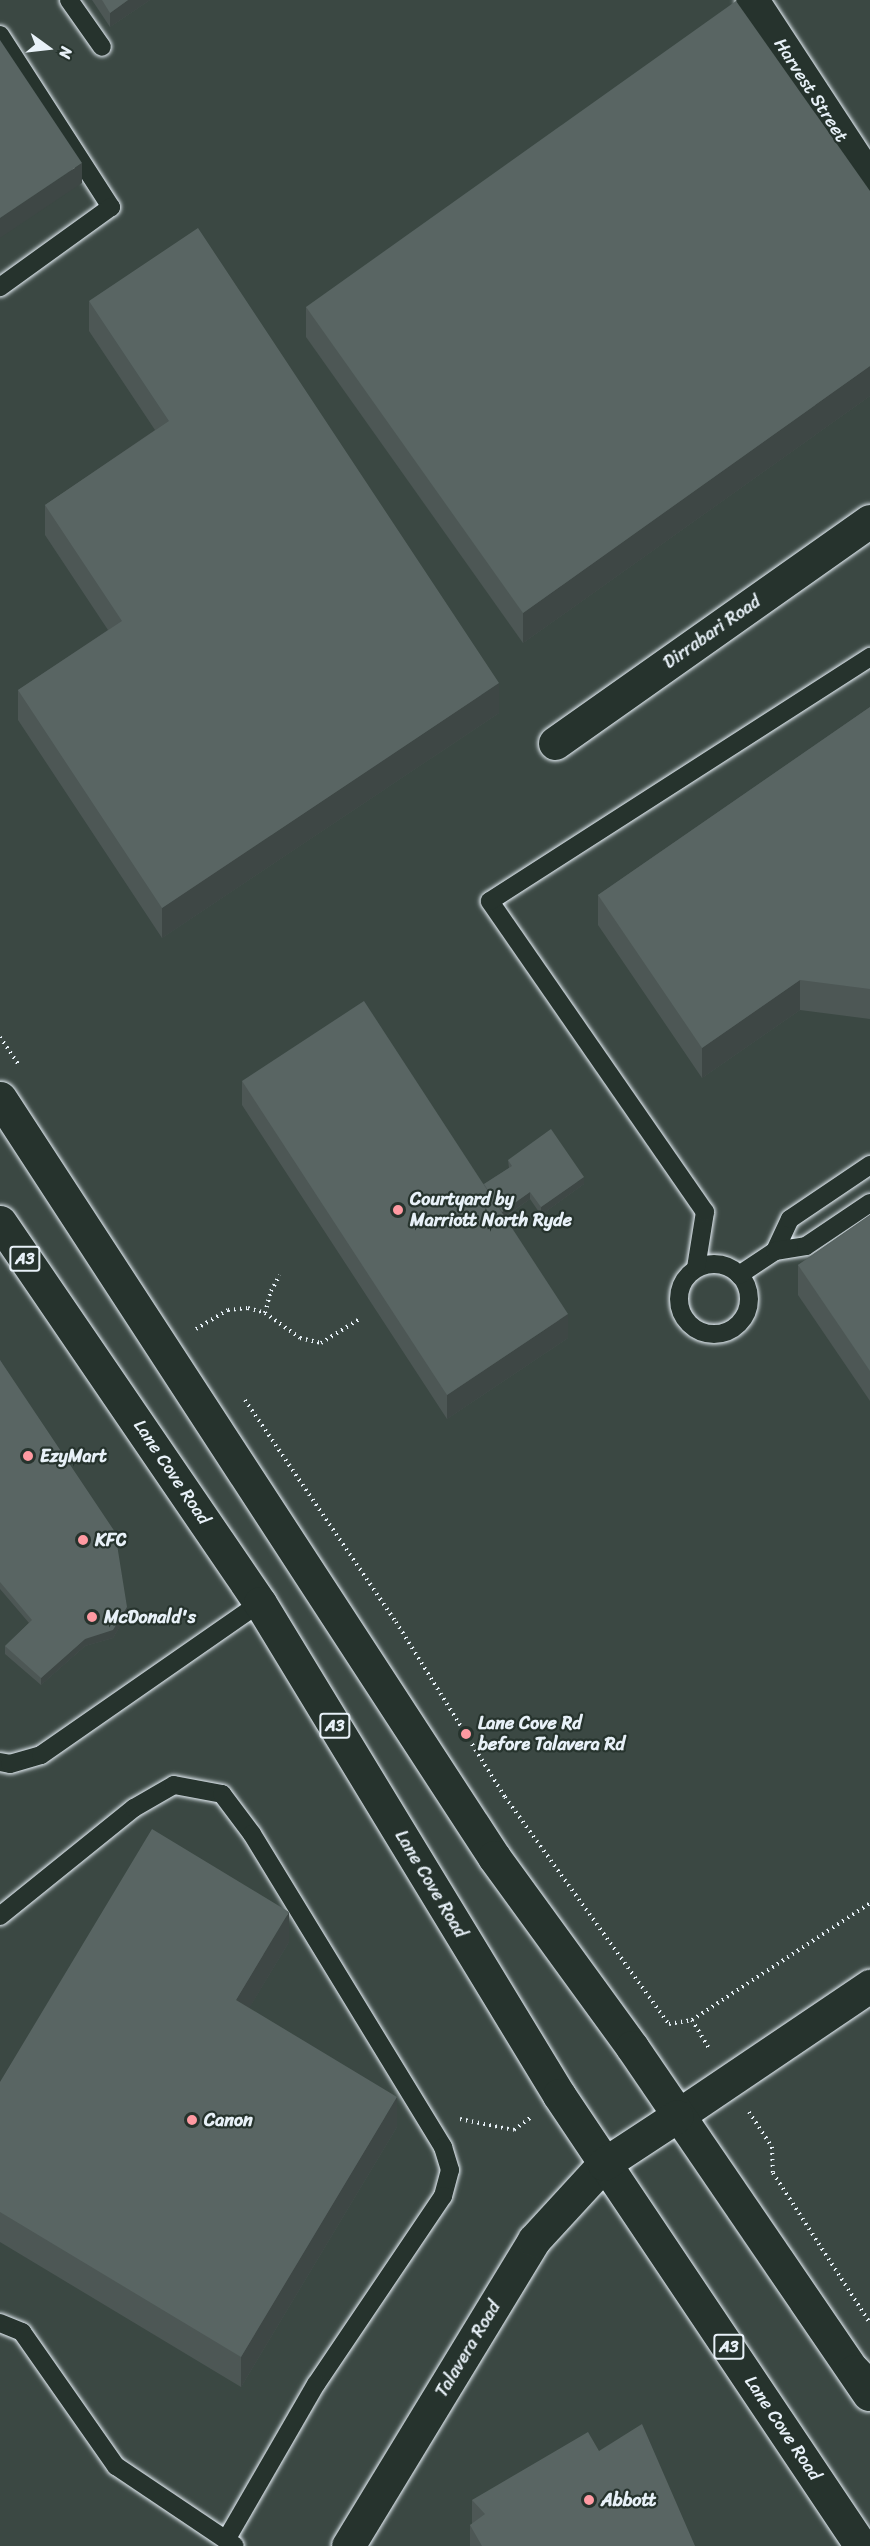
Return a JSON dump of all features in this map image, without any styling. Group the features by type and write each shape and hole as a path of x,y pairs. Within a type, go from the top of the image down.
{"main road":[{"name":"Harvest Street","path":"752,0 870,180"},
{"name":"Dirrabari Road","path":"555,743 870,521"},
{"path":"0,1098 494,1857 632,2047 677,2116 865,2385"},
{"name":"Lane Cove Road","path":"0,1222 260,1603 604,2164 861,2546"},
{"path":"677,2116 870,1986"},
{"name":"Talavera Road","path":"348,2546 534,2240 604,2164 677,2116"}],"lane":[{"path":"69,0 102,47"},
{"path":"0,35 111,207 0,287"},
{"path":"696,1268 715,1264 740,1275 748,1293 745,1316 726,1332 705,1333 692,1327 680,1310 681,1286 696,1268 705,1212 490,901 870,657"},
{"path":"775,1251 790,1219 870,1165"},
{"path":"740,1275 775,1251 806,1246 870,1203"},
{"path":"0,1761 10,1764 41,1755 260,1603"},
{"path":"0,1916 134,1808 174,1785 222,1794 252,1833 442,2147 450,2170 443,2196 315,2384 230,2543 116,2466 22,2332 0,2323"}],"path":[{"path":"0,1037 20,1066"},
{"path":"265,1313 271,1291 280,1275"},
{"path":"196,1329 228,1310 248,1308 265,1313 300,1338 321,1343 358,1320"},
{"path":"190,1320 203,1339"},
{"path":"243,1397 396,1622 506,1797 669,2024 692,2020 870,1903"},
{"path":"692,2020 772,2147 773,2173 870,2323"},
{"path":"454,2117 514,2130"}],"shaded area":[{"path":"0,0 870,0 870,2546 0,2546"}],"building":[{"path":"102,0 128,0 110,13"},
{"path":"736,1 870,191 870,366 523,613 306,307"},
{"path":"0,40 82,163 0,218"},
{"path":"198,228 499,683 162,908 18,690 122,621 45,505 169,421 89,301"},
{"path":"870,707 870,989 800,980 702,1048 598,895"},
{"name":"Courtyard by Marriott North Ryde","path":"364,1001 568,1314 447,1395 242,1081"},
{"path":"551,1129 584,1177 541,1207 530,1192 502,1212 484,1184 512,1166 508,1160"},
{"path":"870,1215 870,1371 798,1265"},
{"path":"0,1360 115,1532 127,1607 113,1630 85,1639 41,1678 5,1646 32,1620 0,1582"},
{"name":"Canon","path":"152,1829 289,1912 236,2000 397,2097 241,2357 0,2212 0,2082"},
{"name":"Abbott","path":"642,2424 695,2546 482,2546 470,2525 485,2514 472,2500 588,2432 599,2451"}],"place":[{"name":"Courtyard by Marriott North Ryde","path":"398,1210"},
{"name":"EzyMart","path":"28,1456"},
{"name":"KFC","path":"83,1540"},
{"name":"McDonald's","path":"92,1617"},
{"name":"Lane Cove Rd before Talavera Rd","path":"466,1734"},
{"name":"Canon","path":"192,2120"},
{"name":"Abbott","path":"589,2500"}]}
